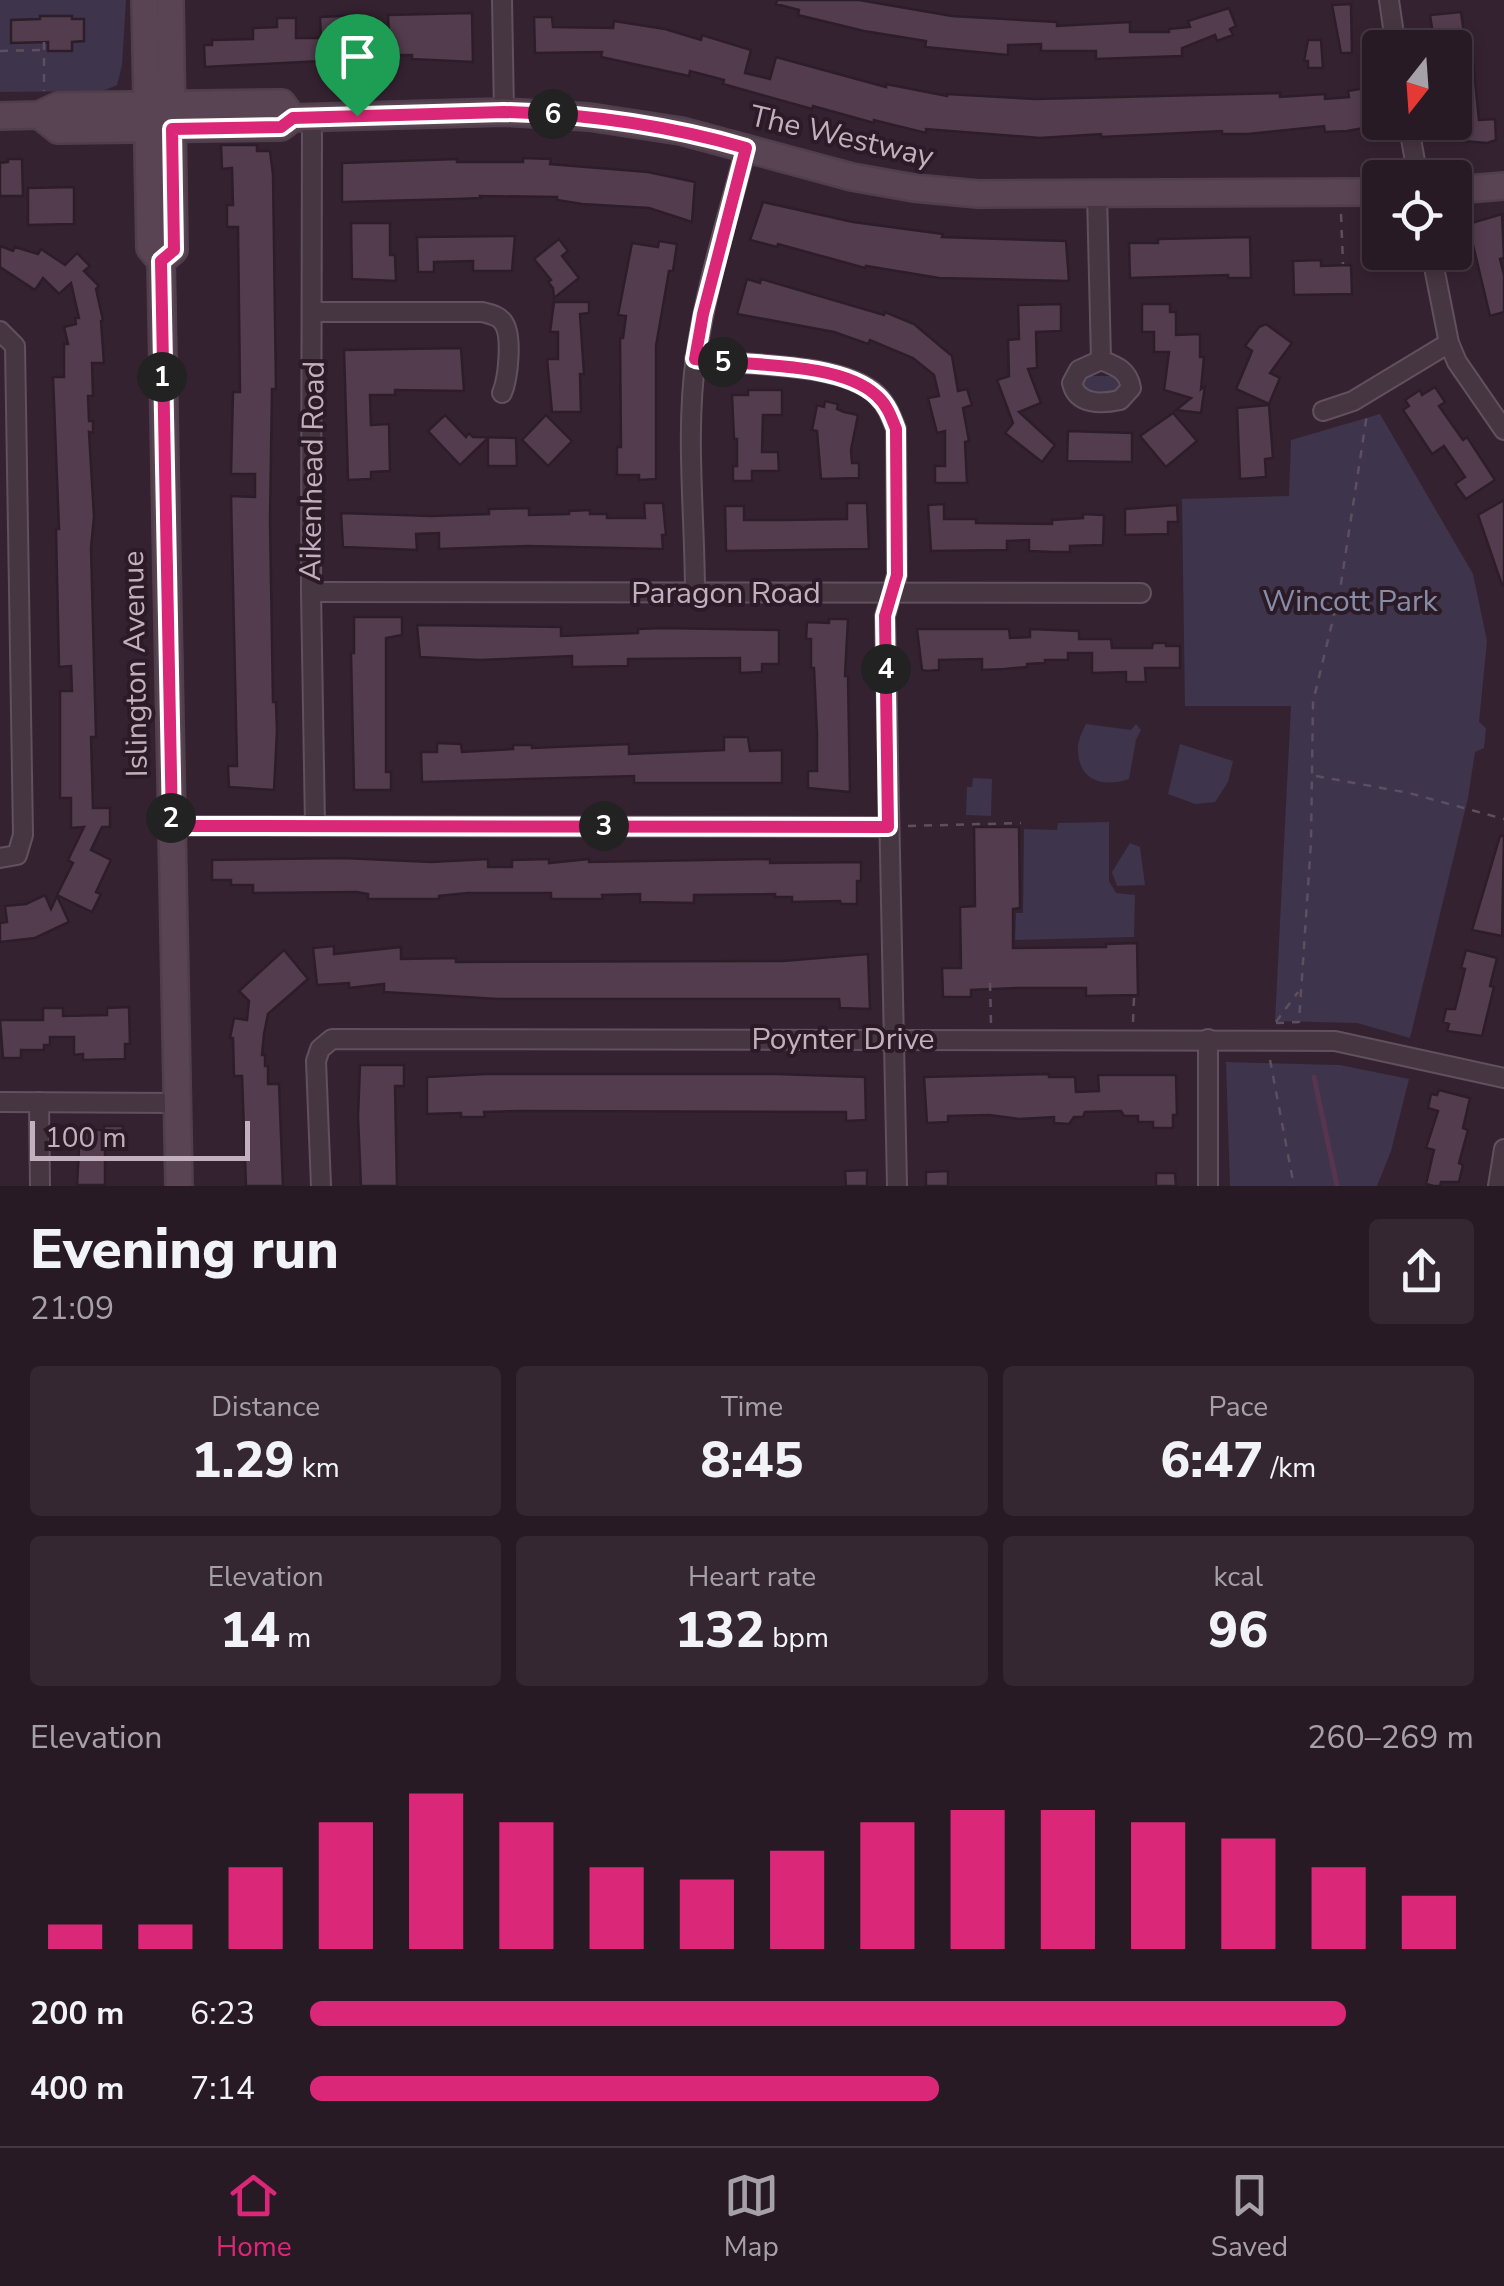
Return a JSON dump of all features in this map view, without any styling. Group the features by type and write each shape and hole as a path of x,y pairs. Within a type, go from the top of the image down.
{"main road":[{"name":"Islington Avenue","path":"145,0 174,250 161,261 179,1186"},
{"name":"Islington Avenue","path":"160,117 170,0"},
{"name":"The Westway","path":"0,116 42,104 281,127 303,118 504,112 568,115 648,125 826,172 914,188 998,196 1362,192"},
{"path":"1472,189 1504,186"}],"street":[{"path":"502,0 504,112"},
{"path":"1390,0 1394,30"},
{"name":"Aikenhead Road","path":"303,118 314,312 311,592 315,825"},
{"path":"695,594 695,359 746,148"},
{"path":"1097,194 1101,360"},
{"path":"1434,270 1449,343 1502,423"},
{"path":"314,312 482,312 497,316 508,330 508,380 502,393"},
{"path":"0,331 15,346 23,835 18,854 0,858"},
{"path":"1323,411 1369,392 1449,343"},
{"path":"695,359 766,363 859,383 876,394 889,410 896,429 897,575 885,616 896,1186"},
{"name":"Paragon Road","path":"311,592 1141,592"},
{"path":"172,826 888,827"},
{"name":"Poynter Drive","path":"321,1186 316,1061 320,1049 332,1039 1335,1042 1504,1078"},
{"path":"1208,1039 1208,1186"},
{"path":"0,1102 176,1103"},
{"path":"39,1102 40,1186"},
{"path":"1498,1186 1504,1149"}],"path":[{"path":"42,104 44,42"},
{"path":"0,50 44,50"},
{"path":"1341,214 1343,264"},
{"path":"1301,990 1275,1023 1298,1022 1301,990 1312,775 1313,702 1340,590 1369,392"},
{"path":"1312,775 1409,793 1504,818"},
{"path":"908,826 1021,823"},
{"path":"990,983 992,1039"},
{"path":"1133,1031 1134,998"},
{"path":"1270,1041 1274,1091 1294,1186"}],"green space":[{"path":"0,0 126,0 117,85 103,91 0,92"},
{"path":"1086,376 1119,376 1123,384 1115,393 1088,394 1080,389"},
{"name":"Wincott Park","path":"1380,414 1473,574 1487,641 1479,722 1486,728 1484,748 1475,752 1468,798 1410,1038 1357,1023 1275,1021 1291,706 1185,706 1182,499 1289,496 1291,440"},
{"path":"1086,724 1131,730 1136,724 1141,730 1129,779 1101,782 1082,768 1078,747"},
{"path":"1180,744 1233,761 1228,782 1215,802 1195,804 1168,794"},
{"path":"973,778 992,779 991,816 966,815 967,787 972,787"},
{"path":"1109,822 1109,881 1116,893 1135,895 1134,937 1015,940 1016,913 1023,913 1024,829 1057,830 1058,823"},
{"path":"1130,843 1140,847 1145,885 1117,886 1112,872"},
{"path":"1226,1062 1340,1065 1409,1079 1391,1151 1377,1186 1230,1186"}],"building":[{"path":"777,0 859,0 952,16 1057,22 1057,26 1130,22 1130,32 1169,32 1190,27 1188,21 1229,8 1236,26 1230,29 1233,35 1217,41 1215,35 1182,48 1182,56 1096,59 1096,51 1041,51 1041,44 1008,45 1008,55 925,47 926,41 798,15 799,10 776,4"},
{"path":"1351,4 1352,53 1341,53 1332,5"},
{"path":"1461,12 1464,30 1432,30 1430,15"},
{"path":"472,13 473,62 412,59 412,55 341,56 341,60 205,67 204,45 212,45 212,40 253,39 253,28 277,27 277,18 296,18 296,38 321,38 320,17 363,15 363,38 389,38 388,15"},
{"path":"40,16 84,19 84,41 72,42 72,51 48,51 48,42 11,43 11,20"},
{"path":"534,17 552,17 553,27 613,28 614,21 665,29 701,40 702,35 751,50 745,73 770,79 776,57 886,87 947,96 1036,99 1280,93 1280,97 1325,94 1325,99 1349,97 1348,91 1362,89 1362,128 1325,132 1324,126 1248,134 1222,131 1040,138 926,129 926,133 813,106 812,109 690,71 689,76 601,57 602,52 535,53"},
{"path":"1308,40 1321,40 1323,68 1308,68 1308,61 1304,61"},
{"path":"1472,60 1479,120 1495,119 1496,140 1487,143 1451,140 1472,140"},
{"path":"221,145 257,145 257,151 270,151 273,174 276,389 272,389 270,520 273,702 277,731 274,790 229,787 228,766 237,766 231,496 255,497 255,474 231,474 233,392 240,392 238,227 227,227 227,205 233,205 232,168 222,169"},
{"path":"523,158 648,172 695,182 692,222 649,208 582,204 557,197 342,202 342,163 457,159 523,162"},
{"path":"22,159 23,196 0,196 0,163"},
{"path":"74,187 74,224 28,225 28,188"},
{"path":"763,202 853,222 943,234 942,237 1066,241 1069,281 939,278 865,268 750,240"},
{"path":"1502,214 1504,312 1490,316 1472,241 1472,223"},
{"path":"351,223 390,223 390,255 395,255 396,281 352,279"},
{"path":"515,236 512,271 473,271 473,261 434,262 434,272 418,272 417,237"},
{"path":"1250,237 1251,278 1130,278 1129,243"},
{"path":"559,239 568,251 562,256 579,278 554,298 548,282 551,280 534,259"},
{"path":"659,241 677,244 656,346 656,479 639,480 639,475 617,475 617,447 621,447 620,338 626,316 618,315 632,243 658,247"},
{"path":"0,246 38,254 41,249 65,265 77,253 90,266 84,271 99,286 96,289 103,320 104,363 92,363 93,396 88,396 89,421 93,421 93,433 89,432 94,517 91,548 96,737 91,737 93,808 110,808 110,827 102,827 91,850 111,860 96,892 101,894 92,912 57,895 73,863 68,860 84,827 71,828 71,798 60,798 60,691 72,691 71,666 59,667 53,377 64,377 64,344 68,344 64,327 76,324 75,318 79,318 71,283 59,294 43,278 35,290 0,267"},
{"path":"1321,260 1321,266 1351,265 1352,294 1294,295 1293,261"},
{"path":"747,279 760,283 761,279 884,315 885,312 914,324 952,356 958,391 967,389 972,405 963,408 969,441 965,442 967,483 935,483 935,466 945,466 945,431 937,433 928,398 939,396 934,375 913,358 870,340 868,344 834,332 737,314"},
{"path":"554,302 589,302 589,313 580,314 584,374 580,374 581,412 552,412 547,359 558,359 558,332 550,332"},
{"path":"1061,304 1061,331 1036,332 1037,368 1028,369 1041,403 1019,412 1055,445 1042,462 1005,433 1013,423 997,380 1009,376 1008,340 1019,339 1018,305"},
{"path":"1142,304 1170,304 1170,312 1176,312 1176,335 1200,334 1200,357 1204,357 1201,389 1205,386 1201,413 1176,410 1191,398 1164,390 1169,352 1154,352 1154,332 1142,332"},
{"path":"1266,324 1292,343 1270,373 1280,378 1269,404 1236,389 1252,351 1245,346"},
{"path":"461,348 464,391 395,390 395,395 370,395 371,425 389,424 390,471 371,472 371,479 348,480 344,350"},
{"path":"1435,387 1445,402 1439,406 1463,440 1467,437 1495,480 1466,499 1455,484 1465,477 1444,446 1432,454 1403,410 1409,406 1405,400 1420,390 1422,395"},
{"path":"748,390 782,390 782,415 763,415 762,452 778,452 779,471 752,471 752,481 733,481 737,439 732,395 748,395"},
{"path":"825,401 858,415 851,450 852,463 859,463 859,478 821,479 817,431 812,430 817,405 824,407"},
{"path":"1269,405 1273,458 1265,459 1266,477 1240,479 1237,408"},
{"path":"1173,413 1197,441 1166,467 1140,436"},
{"path":"445,415 466,437 469,433 473,437 516,438 517,466 488,466 488,438 460,465 428,431"},
{"path":"546,415 572,441 548,466 522,440"},
{"path":"1068,431 1132,433 1132,462 1067,461"},
{"path":"1504,500 1504,585 1502,585 1478,515"},
{"path":"644,503 663,503 663,549 439,549 439,533 416,534 417,550 343,547 341,513 431,516 529,508 529,515 590,510 590,514 607,514 607,518 645,518"},
{"path":"847,503 867,503 869,549 726,551 725,506 744,506 744,520 847,519"},
{"path":"944,504 944,519 976,519 976,523 1052,524 1052,520 1083,518 1083,514 1104,515 1103,545 1070,546 1070,552 1029,551 1029,540 1007,541 1007,550 931,551 928,505"},
{"path":"1177,505 1178,522 1168,522 1168,534 1125,535 1125,509"},
{"path":"354,617 402,617 402,635 386,638 386,772 391,772 391,790 354,790"},
{"path":"829,619 848,619 845,676 850,792 808,788 808,771 817,771 817,733 807,622 829,623"},
{"path":"417,625 561,627 561,636 638,633 638,629 661,628 779,630 779,664 762,664 762,672 740,673 740,658 628,659 628,666 572,667 572,656 480,660 420,657"},
{"path":"917,629 1009,629 1010,638 1030,637 1030,629 1079,631 1079,639 1111,639 1112,648 1152,648 1153,643 1166,643 1180,646 1180,668 1145,668 1146,682 1126,682 1126,672 1092,673 1092,653 1068,653 1068,660 1045,660 1004,669 982,670 982,659 939,660 939,670 927,671 922,670"},
{"path":"724,737 748,737 750,751 782,750 782,783 634,783 634,776 422,782 421,752 437,752 437,743 461,744 462,752 513,749 513,745 532,748 629,744 629,754 724,750"},
{"path":"974,827 1019,827 1020,908 1013,909 1013,948 1137,943 1138,995 1086,996 1086,988 1017,988 971,990 971,997 943,997 942,968 961,968 960,907 975,906"},
{"path":"1500,836 1504,836 1502,936 1472,930"},
{"path":"343,858 431,862 488,859 488,867 512,867 512,860 549,859 549,863 589,859 861,862 861,881 857,881 857,904 841,904 792,902 792,897 775,894 694,895 694,903 640,902 640,894 602,895 603,899 551,899 551,893 468,893 439,899 368,899 368,894 357,892 253,893 253,885 212,880 212,860"},
{"path":"45,895 51,909 57,896 69,922 35,938 0,942 0,923 7,922 5,906 26,904"},
{"path":"334,946 334,954 401,947 401,959 456,958 456,962 783,961 868,954 870,1009 840,1008 839,999 498,999 384,992 384,984 349,988 349,983 317,985 313,948"},
{"path":"284,950 308,979 268,1014 264,1034 262,1055 268,1066 268,1084 279,1084 283,1186 246,1186 242,1076 234,1076 230,1038 234,1018 247,1020 249,1001 239,991"},
{"path":"1466,950 1497,958 1482,1036 1447,1031 1449,1024 1443,1022 1446,1009 1455,1009"},
{"path":"129,1007 130,1044 125,1044 125,1059 83,1060 83,1054 74,1055 74,1037 50,1037 50,1045 44,1045 44,1050 21,1050 21,1058 3,1058 0,1020 43,1020 43,1008 63,1008 63,1016 107,1015 107,1008"},
{"path":"360,1065 404,1065 404,1086 395,1086 397,1186 361,1186"},
{"path":"1098,1075 1176,1075 1177,1115 1173,1115 1173,1128 1153,1128 1153,1122 1138,1122 1138,1116 1124,1116 1121,1111 1085,1112 1069,1124 1054,1123 1054,1117 1019,1119 989,1115 948,1116 948,1122 927,1123 924,1077 1075,1077 1076,1092 1099,1091"},
{"path":"427,1077 865,1077 866,1120 846,1121 846,1112 520,1111 484,1112 485,1117 427,1114"},
{"path":"1439,1090 1470,1098 1463,1128 1468,1130 1459,1163 1463,1165 1459,1182 1434,1186 1426,1184 1434,1150 1426,1148 1438,1111 1428,1108 1431,1094 1437,1095"},
{"path":"104,1126 123,1126 123,1148 105,1148 105,1185 77,1185 80,1130 104,1130"},
{"path":"867,1170 867,1186 846,1186 845,1171"},
{"path":"948,1171 948,1186 926,1186 926,1172"},
{"path":"1156,1173 1175,1173 1176,1186 1156,1186"}],"waterway":[{"path":"1314,1077 1337,1186"}],"route":[{"path":"504,112 568,115 666,128 746,148 695,359 766,363 859,383 876,394 889,410 896,429 897,575 885,616 888,827 172,826 161,261 174,250 172,129 281,127 293,118 357,116 504,112"}]}
